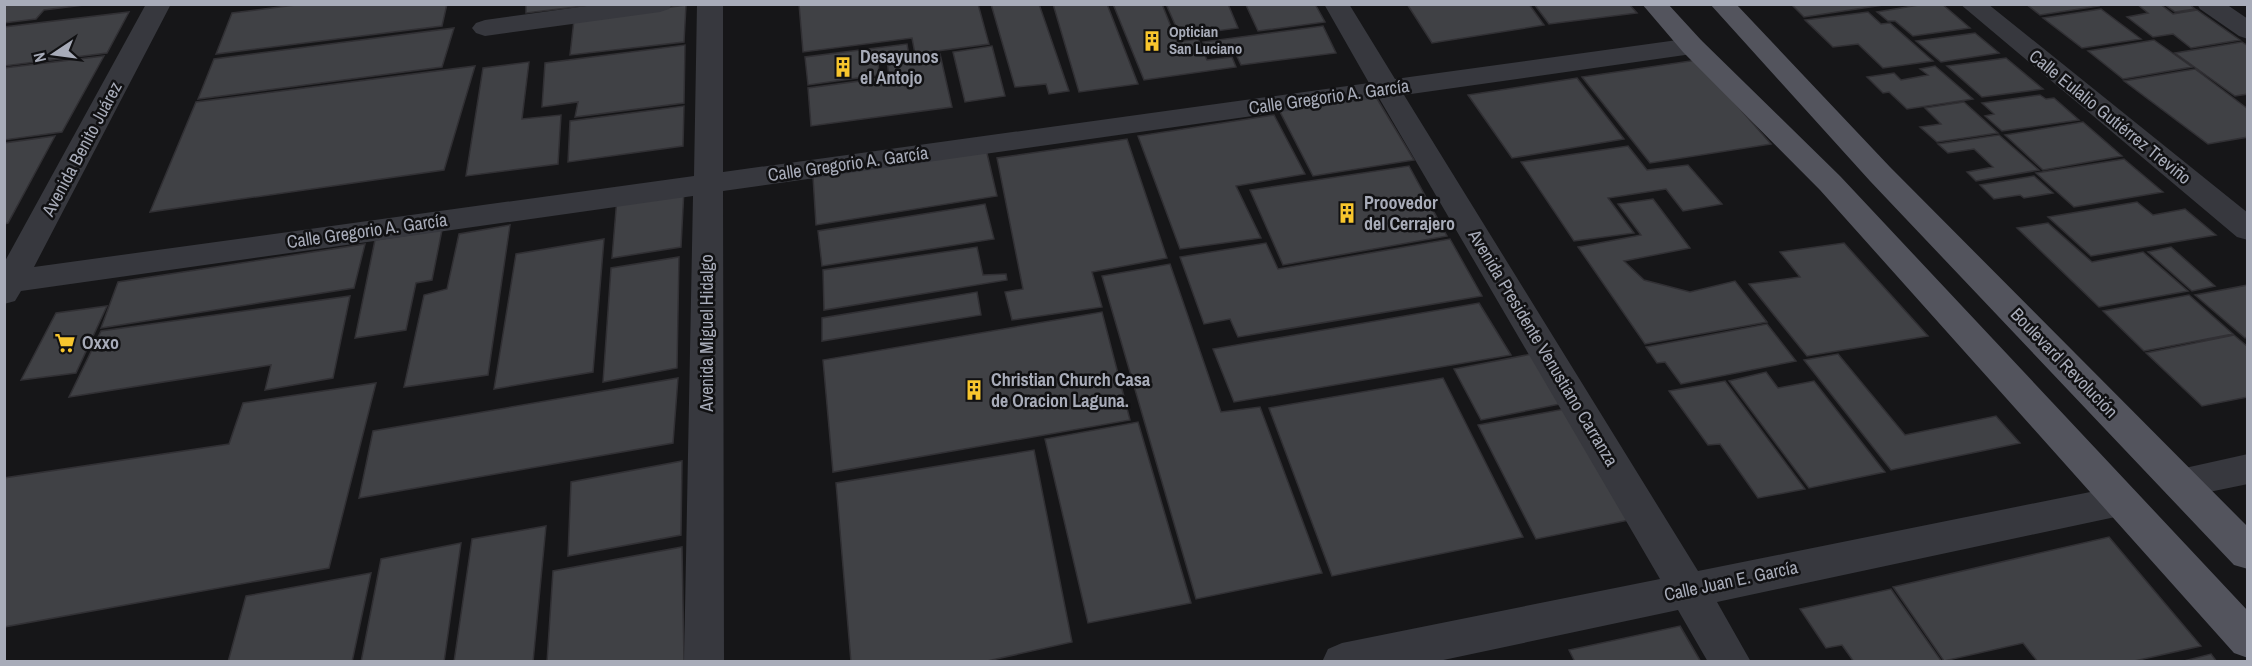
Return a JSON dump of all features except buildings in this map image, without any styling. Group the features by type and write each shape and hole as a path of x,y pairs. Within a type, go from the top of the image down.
{"main road":[{"path":"1654,4 1692,46 1830,183 2247,640"},
{"name":"Boulevard Revolución","path":"1701,7 1819,120 1880,174 2247,553"},
{"name":"Boulevard Revolución","path":"1701,7 1738,67 1830,183"}],"street":[{"name":"Avenida Benito Juárez","path":"7,285 159,4"},
{"path":"485,28 660,4"},
{"name":"Avenida Miguel Hidalgo","path":"704,662 710,4"},
{"name":"Avenida Presidente Venustiano Carranza","path":"1336,4 1731,662"},
{"name":"Calle Eulalio Gutiérrez Treviño","path":"1972,4 2247,230"},
{"path":"2209,4 2247,32"},
{"name":"Calle Gregorio A. García","path":"7,285 708,183 1692,46"},
{"path":"2180,483 2247,469"},
{"name":"Calle Juan E. García","path":"1342,662 2121,501"}],"place":[{"name":"Optician San Luciano","path":"1152,41"},
{"name":"Desayunos el Antojo","path":"843,67"},
{"name":"Proovedor del Cerrajero","path":"1347,213"},
{"name":"Oxxo","path":"65,343"},
{"name":"Christian Church Casa de Oracion Laguna.","path":"974,390"}]}
